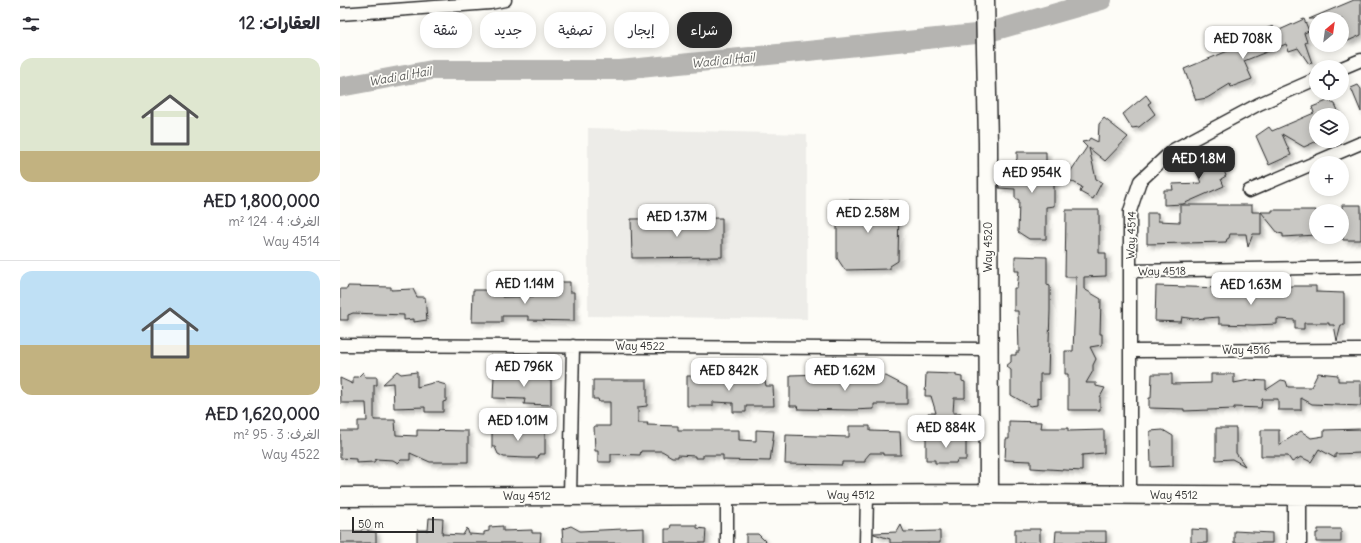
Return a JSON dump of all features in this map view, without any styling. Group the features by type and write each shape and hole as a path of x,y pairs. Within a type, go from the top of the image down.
{"street":[{"name":"Way 4520","path":"985,0 988,143 989,494"},
{"path":"340,14 498,1"},
{"path":"1349,65 1361,60"},
{"name":"Way 4514","path":"1130,495 1130,211 1140,181 1173,150 1259,104 1309,82"},
{"path":"1249,191 1361,143"},
{"name":"Way 4518","path":"1130,271 1361,267"},
{"name":"Way 4522","path":"340,344 988,349"},
{"path":"570,496 572,346"},
{"name":"Way 4516","path":"1130,351 1361,350"},
{"name":"Way 4512","path":"340,497 989,494 1361,496"},
{"path":"866,543 867,495"},
{"path":"727,496 727,543"},
{"path":"1297,496 1297,543"}],"shaded area":[{"path":"588,128 807,134 807,319 588,316"}],"building":[{"path":"1354,0 1361,0 1361,35 1349,41 1349,12 1326,12"},
{"path":"1304,19 1309,31 1304,33 1307,42 1305,43 1311,60 1309,60 1309,64 1298,48 1289,51 1286,44 1244,61 1252,79 1231,87 1230,84 1207,98 1196,100 1184,69 1252,41 1250,35 1273,26 1275,32"},
{"path":"1358,85 1361,89 1361,112 1351,88"},
{"path":"1146,95 1151,102 1148,104 1155,114 1139,127 1132,128 1123,114"},
{"path":"1327,101 1335,104 1337,108 1312,108"},
{"path":"1309,115 1309,145 1304,147 1282,134 1291,155 1269,165 1256,136 1269,127 1272,131"},
{"path":"1104,118 1128,137 1105,161 1089,148 1096,179 1102,182 1093,199 1080,192 1082,187 1066,178 1087,147 1082,142 1088,141 1090,138 1098,142 1099,124"},
{"path":"1210,148 1213,154 1218,153 1226,176 1221,179 1224,186 1183,204 1164,205 1164,190 1173,190 1172,184 1201,183 1192,160 1198,157 1196,153"},
{"path":"1017,152 1046,152 1046,179 1054,179 1054,206 1046,207 1046,239 1029,239 1018,232 1019,200 1015,198 1015,189 999,188 999,181 1018,181 1015,162 1017,159"},
{"path":"837,201 899,201 898,261 890,266 890,269 845,270 837,258"},
{"path":"1180,205 1252,205 1252,212 1261,212 1261,234 1253,234 1248,247 1246,234 1230,234 1226,242 1147,244 1147,213 1158,213 1158,221 1180,222"},
{"path":"1349,205 1361,205 1361,240 1349,240"},
{"path":"1066,210 1099,210 1099,253 1106,253 1106,276 1084,277 1084,289 1101,299 1100,334 1102,334 1102,345 1090,347 1096,359 1093,365 1093,371 1086,383 1096,383 1096,386 1105,388 1100,397 1100,410 1068,410 1068,374 1065,374 1065,351 1073,351 1076,277 1065,277"},
{"path":"1272,210 1309,210 1309,235 1283,237 1283,234 1278,233 1261,212 1272,212"},
{"path":"722,218 722,257 632,258 631,219"},
{"path":"1015,256 1047,257 1047,285 1050,286 1048,374 1040,374 1040,399 1037,398 1037,405 1030,406 1011,395 1011,370 1006,366 1011,362 1011,355 1016,355 1016,352 1019,352 1018,311 1014,311 1014,288 1017,288 1019,271 1015,271"},
{"path":"549,282 570,282 570,292 574,292 574,321 528,320 528,316 502,316 502,322 472,322 473,290 503,290 502,297 545,296 545,293 549,292"},
{"path":"348,286 391,287 391,290 413,289 417,297 425,297 427,320 414,322 414,319 404,320 404,315 353,313 348,315 348,320 340,320 340,289 347,289"},
{"path":"1156,286 1290,290 1290,286 1316,286 1316,292 1344,293 1344,325 1341,325 1337,341 1334,325 1329,325 1329,323 1304,323 1304,329 1295,329 1295,320 1277,319 1277,324 1253,325 1219,324 1219,317 1194,319 1182,317 1181,322 1155,321"},
{"path":"397,371 401,374 417,372 417,387 436,382 446,385 446,401 443,402 443,412 425,412 425,407 394,408 393,383 383,384"},
{"path":"363,372 365,377 377,377 377,385 374,385 374,420 395,420 396,435 417,436 417,430 468,431 468,462 430,462 410,453 410,460 401,460 398,463 393,460 376,459 374,462 356,463 356,459 340,458 340,431 358,431 358,421 367,421 366,403 341,403 340,378 353,384 353,377 358,377"},
{"path":"825,372 837,372 838,374 874,375 874,378 886,376 907,387 907,404 874,404 874,409 852,410 798,409 797,406 790,406 790,375 825,374"},
{"path":"529,373 548,373 548,380 551,380 551,405 524,404 525,399 493,398 494,375 529,376"},
{"path":"926,373 956,374 956,376 962,377 962,381 965,382 965,398 954,398 953,413 961,413 961,420 927,422 928,413 936,413 931,396 925,396"},
{"path":"1318,373 1338,375 1338,381 1361,381 1361,406 1312,404 1301,398 1301,410 1278,410 1278,399 1262,399 1261,408 1234,407 1234,409 1184,411 1184,409 1149,408 1152,374 1172,374 1172,384 1211,383 1211,374 1234,374 1234,383 1249,380 1266,381 1266,390 1281,380 1286,381 1288,387 1311,387"},
{"path":"687,376 713,376 713,383 725,377 730,378 734,376 754,380 754,376 765,381 766,386 773,386 774,406 746,406 746,412 733,412 733,403 713,402 713,406 687,406"},
{"path":"593,380 647,380 647,406 638,407 638,423 648,423 647,425 678,426 678,430 739,430 739,440 756,441 756,430 774,431 770,461 723,460 723,455 703,455 703,458 678,455 678,457 672,457 662,451 641,451 640,455 611,454 611,462 598,462 598,451 595,451 594,426 610,426 610,402 599,402 598,399 593,399"},
{"path":"507,421 507,430 525,431 525,426 533,426 534,429 545,430 545,454 539,454 538,458 525,458 504,457 498,454 495,447 492,447 492,431 495,429 495,422"},
{"path":"1009,421 1042,422 1041,428 1068,428 1068,431 1104,430 1104,453 1082,455 1082,471 1031,468 1031,461 1005,460 1006,439 1009,439"},
{"path":"849,426 870,426 870,431 900,432 901,455 870,453 865,459 865,462 842,462 842,465 785,464 786,435 849,437"},
{"path":"1216,428 1236,428 1236,453 1245,466 1232,459 1216,460"},
{"path":"1361,429 1361,453 1335,454 1335,458 1319,449 1311,462 1301,457 1292,462 1288,456 1261,456 1261,430 1279,430 1279,445 1301,431 1311,438 1324,436 1324,430"},
{"path":"1163,430 1173,436 1173,466 1151,467 1150,431"},
{"path":"966,436 966,460 957,460 956,463 935,463 935,460 926,460 926,437"},
{"path":"429,518 443,519 442,534 463,535 467,528 469,534 484,535 484,532 489,531 489,527 503,526 503,531 532,530 532,533 541,533 540,543 417,543 417,530 428,530"},
{"path":"366,521 368,531 376,532 376,543 340,543 340,531 361,531"},
{"path":"671,525 697,525 697,528 706,529 705,543 665,543 665,529 670,529"},
{"path":"901,525 904,532 940,531 940,543 890,543 890,539 874,534 897,532"},
{"path":"571,526 580,531 644,528 644,543 563,543 562,529"},
{"path":"1015,529 1040,529 1040,543 1015,543"},
{"path":"1191,529 1207,530 1207,543 1191,543"},
{"path":"1318,529 1341,529 1341,542 1316,542 1316,533 1318,533"},
{"path":"1056,531 1106,531 1106,543 1055,543"},
{"path":"1234,531 1272,533 1272,543 1234,543"},
{"path":"746,534 758,534 767,543 746,543"}],"waterway":[{"name":"Wadi al Hail","path":"340,87 432,70 620,70 986,33 1102,0"}]}
